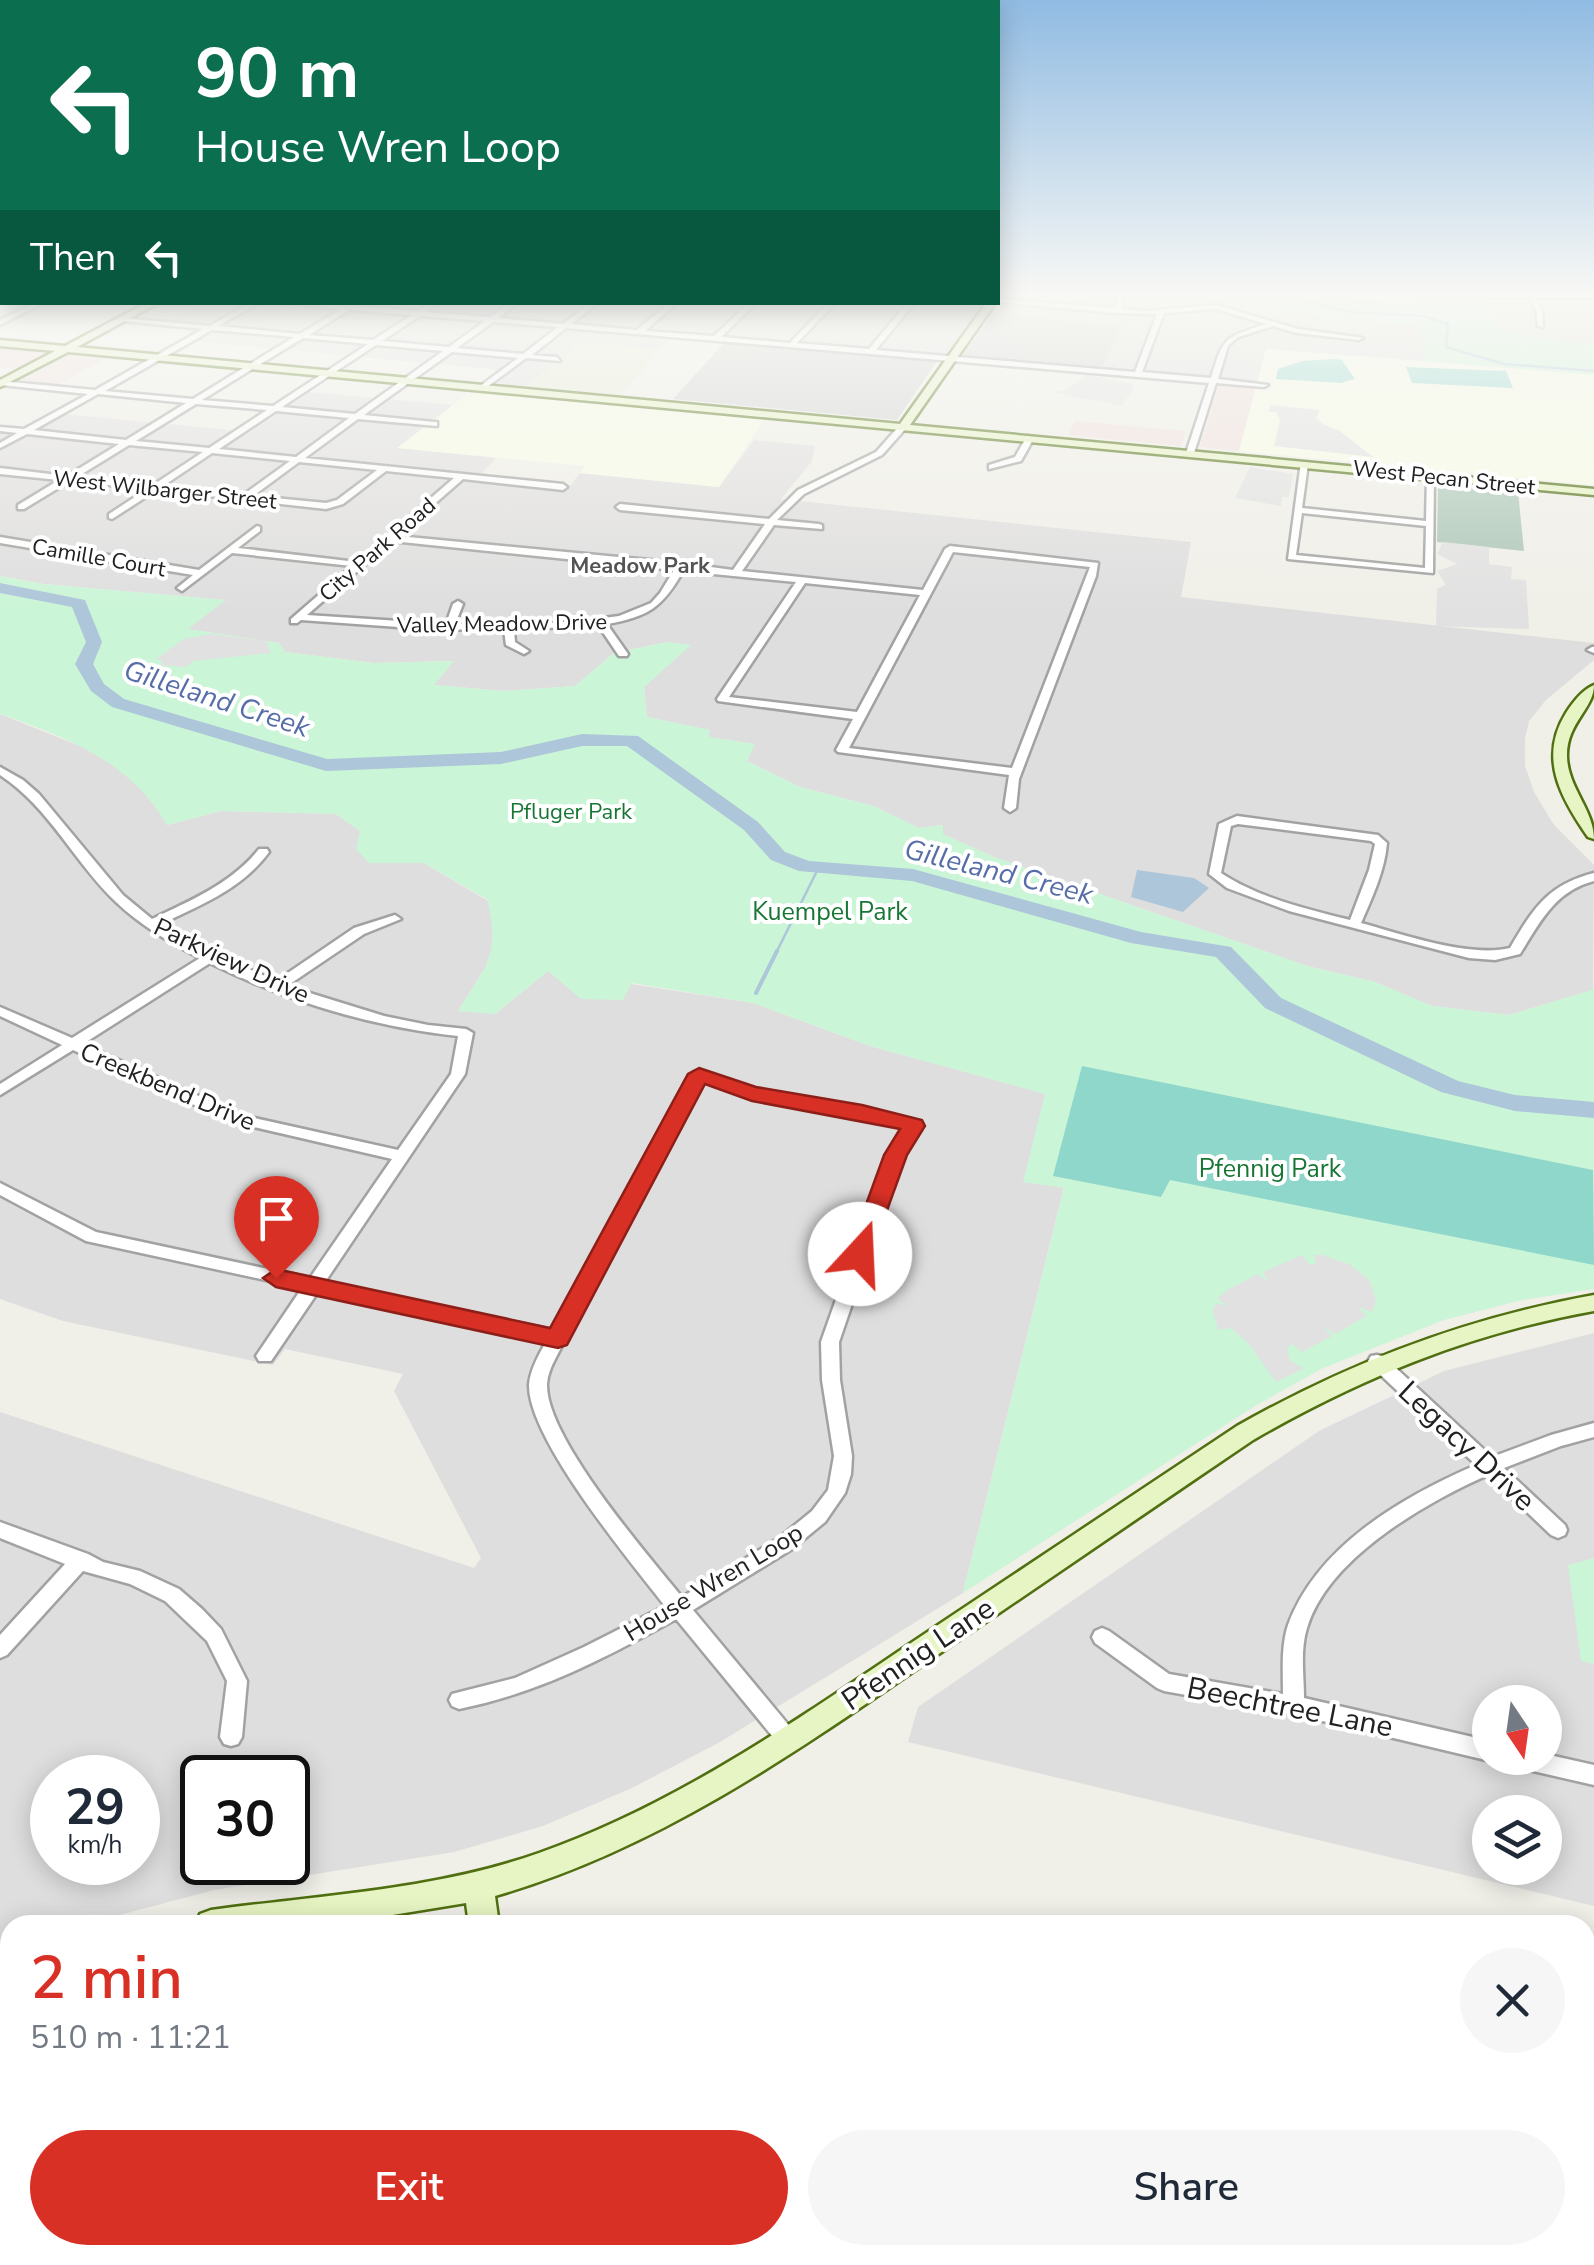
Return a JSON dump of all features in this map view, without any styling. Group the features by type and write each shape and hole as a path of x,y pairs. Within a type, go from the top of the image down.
{"street":[{"path":"0,446 83,400"},
{"path":"171,400 434,424"},
{"path":"20,508 198,400"},
{"path":"112,516 291,400"},
{"path":"244,498 380,400"},
{"name":"West Pecan Street","path":"613,400 1594,492"},
{"path":"737,572 800,492 885,452 923,400"},
{"path":"1190,453 1207,400"},
{"path":"0,429 564,487"},
{"path":"992,467 1018,458 1030,438"},
{"path":"1304,464 1290,557 1430,571 1431,476"},
{"name":"West Wilbarger Street","path":"0,471 331,506 384,469"},
{"name":"City Park Road","path":"296,619 460,477"},
{"path":"620,507 819,527"},
{"path":"1297,510 1431,524"},
{"path":"182,588 256,530"},
{"path":"388,538 523,555 681,566 927,593"},
{"name":"Camille Court","path":"0,540 199,573"},
{"path":"230,550 356,564"},
{"path":"1010,808 1008,791 1016,772 1095,565 950,550 842,750 1016,772"},
{"name":"Valley Meadow Drive","path":"296,619 367,625 602,623 654,606 681,566"},
{"path":"802,580 722,699 859,716"},
{"path":"450,625 458,604"},
{"path":"602,623 623,654"},
{"path":"509,625 510,643 524,651"},
{"path":"1594,689 1571,712 1558,754 1573,804 1594,834"},
{"name":"Parkview Drive","path":"0,770 39,798 121,900 151,924 279,986 358,1014 466,1032 458,1074 401,1156"},
{"path":"1355,922 1373,867 1381,857 1382,843 1374,838 1237,820 1224,824 1215,874 1219,879 1311,913 1469,954 1494,956 1515,950 1546,899 1564,886 1594,877"},
{"path":"151,924 226,884 249,869 264,852"},
{"path":"279,986 360,931 394,918"},
{"path":"0,1090 212,956"},
{"name":"Creekbend Drive","path":"0,1011 237,1120 401,1156"},
{"name":"House Wren Loop","path":"459,1700 516,1686 682,1608 823,1514 836,1495 844,1446 826,1366 830,1342 895,1155 914,1126 862,1112 752,1094 699,1074 558,1338"},
{"path":"264,1356 401,1156"},
{"path":"0,1188 92,1237 558,1338 538,1386 543,1413 582,1483 790,1741"},
{"name":"Pfennig Lane","path":"279,1915 478,1886 536,1869 629,1833 675,1811 790,1741 1245,1433 1377,1361 1455,1333 1594,1303"},
{"name":"Legacy Drive","path":"1377,1361 1558,1530"},
{"path":"1293,1705 1297,1627 1318,1588 1401,1512 1487,1466 1594,1430"},
{"path":"0,1530 172,1595 214,1635 237,1681 230,1737"},
{"path":"0,1649 81,1560"},
{"name":"Beechtree Lane","path":"1102,1637 1164,1682 1293,1705 1472,1747"},
{"path":"1562,1768 1594,1775"},
{"path":"478,1886 482,1915"}],"shaded area":[{"path":"298,400 394,400 453,405 399,448 496,458 474,481 566,491 580,473 719,487 754,440 815,446 812,461 781,499 1191,542 1181,597 1594,643 1594,660 1546,700 1529,721 1525,738 1525,766 1534,792 1554,825 1594,865 1593,990 1509,1015 1432,1006 1375,982 1307,966 994,857 942,834 942,825 919,828 873,806 800,787 747,761 754,744 708,737 709,730 647,717 644,687 689,645 668,642 614,653 575,686 504,691 433,685 453,661 374,663 285,652 279,643 187,629 224,600 44,584 0,576 0,432 27,435 64,414 250,432"},
{"path":"460,400 559,400 764,420 719,487 580,473 585,466 397,448"},
{"path":"680,400 911,400 897,420"},
{"path":"1090,400 1126,400 1122,406"},
{"path":"1214,400 1253,400 1239,451 1200,447"},
{"path":"1253,400 1594,400 1594,485 1239,451"},
{"path":"1270,405 1320,410 1316,418 1373,457 1274,446 1280,420 1276,412 1269,412"},
{"path":"1075,421 1186,431 1181,446 1068,435"},
{"path":"1250,467 1293,474 1289,497 1282,497 1281,506 1235,498"},
{"path":"1438,484 1518,492 1524,551 1437,542"},
{"path":"1443,542 1489,547 1489,564 1512,567 1511,579 1526,580 1529,629 1436,626 1437,589 1446,585 1437,571 1457,564 1437,554"},
{"path":"211,634 266,641 271,653 193,661 186,667 160,665 163,661 156,659 184,639"},
{"path":"0,714 95,752 128,774 153,801 167,825 221,811 336,814 360,831 369,862 424,863 488,901 495,939 486,966 459,1010 495,1014 548,971 753,1003 870,1046 1046,1094 1024,1182 1064,1187 963,1593 720,1742 632,1788 543,1826 454,1852 310,1875 310,1755 180,1755 180,1885 246,1885 120,1915 0,1915 0,1412 474,1568 481,1558 394,1391 403,1374 285,1349 273,1365 63,1321 0,1299"},
{"path":"1137,870 1194,878 1209,888 1183,912 1131,897"},
{"path":"1302,1255 1309,1264 1316,1264 1314,1255 1323,1255 1351,1265 1370,1281 1376,1301 1372,1312 1358,1307 1366,1316 1336,1334 1323,1327 1332,1336 1302,1352 1292,1344 1287,1347 1290,1361 1304,1368 1276,1382 1249,1344 1231,1328 1218,1330 1213,1310 1216,1303 1229,1306 1217,1299 1229,1289 1258,1274 1268,1282 1263,1272"},
{"path":"1594,1333 1594,1906 1506,1885 1562,1885 1562,1795 1472,1795 1472,1877 908,1742 918,1707 1319,1431 1444,1371"}],"green space":[{"path":"0,576 44,584 226,600 188,629 279,643 285,652 374,663 454,661 434,685 504,691 575,686 614,653 668,642 691,645 644,687 647,717 710,730 709,737 755,744 747,761 800,787 873,806 919,828 943,825 943,834 994,857 1307,966 1375,982 1432,1006 1509,1015 1592,990 1594,985 1594,1289 1522,1300 1444,1320 1321,1369 1255,1406 963,1593 1064,1188 1023,1182 1045,1094 870,1046 753,1003 632,983 623,1000 581,999 548,971 495,1014 458,1011 477,982 491,948 488,900 424,863 369,863 356,849 360,831 336,814 221,811 167,825 135,784 95,754 0,714"},
{"name":"Pfennig Park","path":"1082,1066 1593,1170 1594,1265 1170,1180 1161,1197 1053,1176"},
{"path":"1594,1558 1594,1664 1581,1661 1568,1565"}],"waterway":[{"name":"Gilleland Creek","path":"0,588 79,603 94,642 84,664 97,687 118,703 326,765 501,758 582,740 631,740 751,826 778,856 806,867 913,875 1139,938 1223,952 1273,1003 1450,1087 1515,1103 1594,1110"},
{"path":"756,993 817,871"}],"district":[{"name":"Meadow Park","path":"640,565"}],"route":[{"path":"276,1278 558,1338 699,1074 752,1094 808,1101 914,1126 895,1155 860,1254"}],"park label":[{"name":"Pfluger Park","path":"571,811"},
{"name":"Kuempel Park","path":"830,911"}]}
